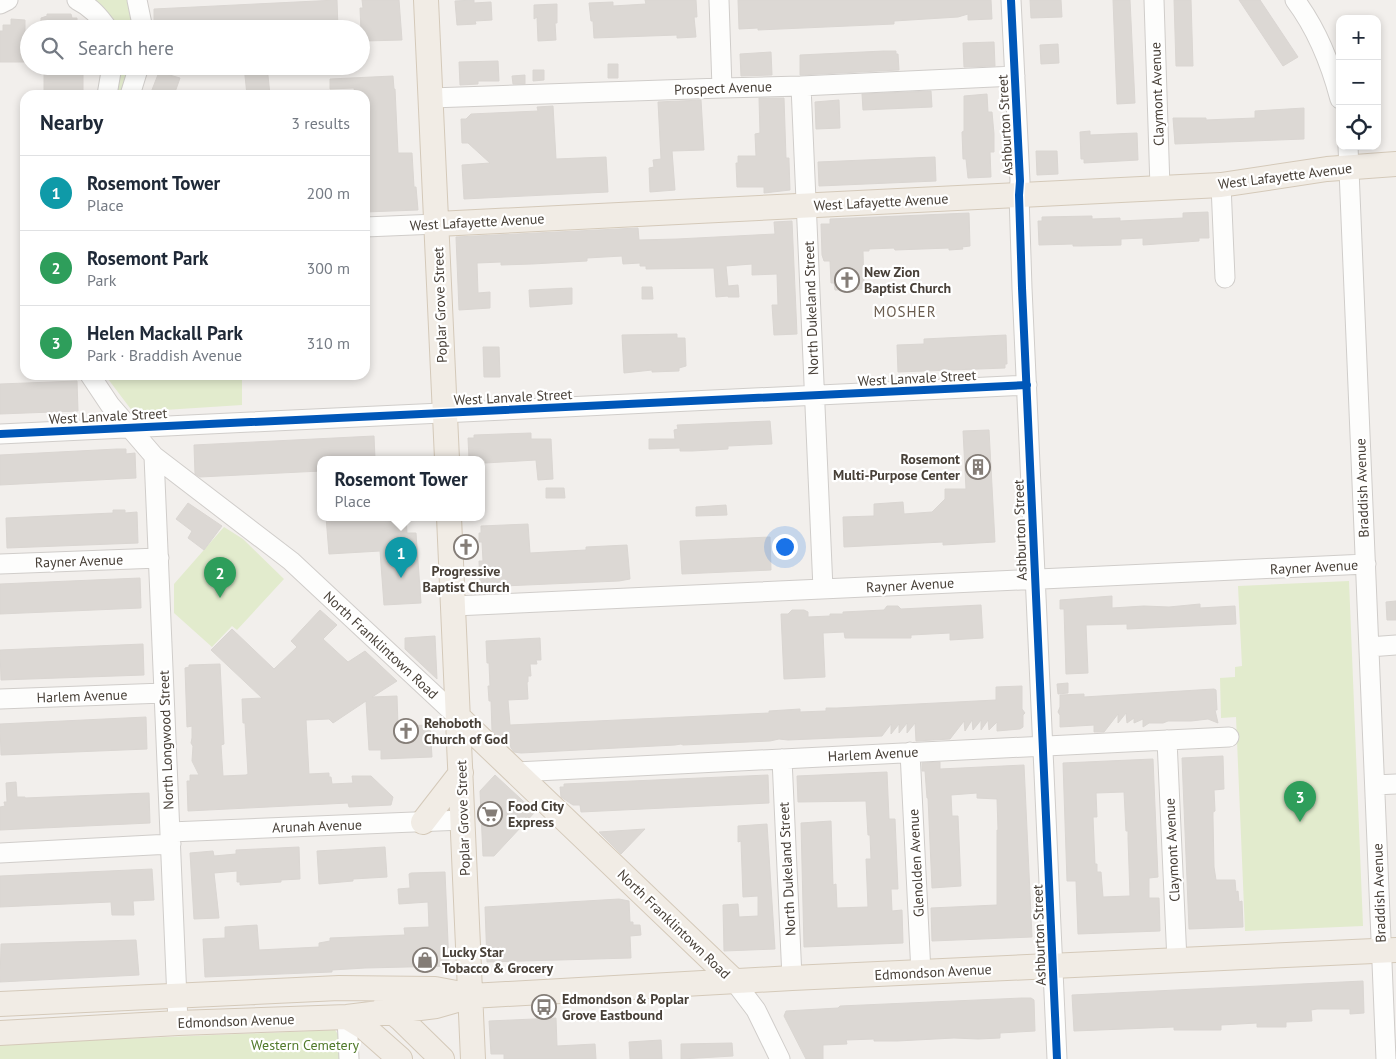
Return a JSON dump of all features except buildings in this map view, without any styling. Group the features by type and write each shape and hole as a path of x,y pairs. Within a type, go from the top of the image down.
{"main road":[{"name":"Poplar Grove Street","path":"426,0 447,456"},
{"name":"West Lafayette Avenue","path":"437,224 1221,185 1349,156 1396,164"},
{"name":"Poplar Grove Street","path":"449,521 473,1059"},
{"name":"North Franklintown Road","path":"458,717 734,981"},
{"path":"423,822 461,773"},
{"name":"Edmondson Avenue","path":"0,1032 347,1017 436,1006 471,996 792,978 1389,950"},
{"path":"340,988 380,1002 442,1059"},
{"name":"Edmondson Avenue","path":"0,1004 340,988 436,989 471,996"},
{"path":"347,1017 365,1028 400,1059"}],"street":[{"path":"0,4 8,0"},
{"path":"77,0 86,4 102,20"},
{"path":"137,0 142,20"},
{"path":"719,0 722,88"},
{"name":"Ashburton Street","path":"1011,0 1057,1059"},
{"name":"Claymont Avenue","path":"1154,0 1160,188"},
{"path":"1295,0 1326,58 1336,87"},
{"path":"108,90 110,75"},
{"path":"132,90 136,75"},
{"name":"Prospect Avenue","path":"431,98 801,86 1015,76"},
{"name":"North Dukeland Street","path":"801,86 824,589"},
{"name":"Braddish Avenue","path":"1349,156 1375,785 1389,950 1386,1059"},
{"path":"1221,185 1224,278"},
{"name":"West Lafayette Avenue","path":"370,227 437,224"},
{"name":"North Franklintown Road","path":"93,380 110,405 154,456 291,561 458,717"},
{"name":"West Lanvale Street","path":"0,434 1027,385"},
{"name":"North Longwood Street","path":"154,456 178,1023"},
{"name":"Rayner Avenue","path":"0,564 159,558"},
{"name":"Rayner Avenue","path":"454,606 1366,564"},
{"path":"1369,647 1396,646"},
{"name":"Harlem Avenue","path":"0,699 164,693"},
{"name":"Harlem Avenue","path":"516,772 1230,737"},
{"name":"Claymont Avenue","path":"1167,740 1177,961"},
{"name":"Glenolden Avenue","path":"910,752 921,973"},
{"name":"North Dukeland Street","path":"782,759 792,978"},
{"path":"1375,785 1396,784"},
{"name":"Arunah Avenue","path":"0,853 170,838 463,820"},
{"name":"North Franklintown Road","path":"734,981 756,1010 780,1059"},
{"path":"347,1017 349,1059"}],"green space":[{"path":"90,0 129,0 132,20 104,20"},
{"path":"114,75 128,75 124,90 112,90"},
{"path":"109,380 242,380 242,405 133,412"},
{"path":"224,527 243,539 284,579 237,630 232,626 212,647 174,613 174,584"},
{"path":"1349,581 1363,926 1245,931 1236,717 1221,718 1220,678 1235,677 1235,667 1242,666 1238,586"},
{"name":"Western Cemetery","path":"335,1030 342,1040 343,1059 0,1059 0,1044"}],"cycle path":[{"path":"1011,0 1020,181 1022,288 1057,1059"},
{"path":"0,434 1027,385"}],"place":[{"name":"New Zion Baptist Church","path":"847,280"},
{"name":"Rosemont Multi-Purpose Center","path":"978,467"},
{"name":"Progressive Baptist Church","path":"466,547"},
{"name":"Rosemont Tower","path":"401,578"},
{"name":"Rosemont Park","path":"220,598"},
{"name":"Rehoboth Church of God","path":"406,731"},
{"name":"Food City Express","path":"490,814"},
{"name":"Helen Mackall Park","path":"1300,822"},
{"name":"Lucky Star Tobacco & Grocery","path":"425,960"},
{"name":"Edmondson & Poplar Grove Eastbound","path":"544,1007"}],"district":[{"name":"MOSHER","path":"905,312"}]}
